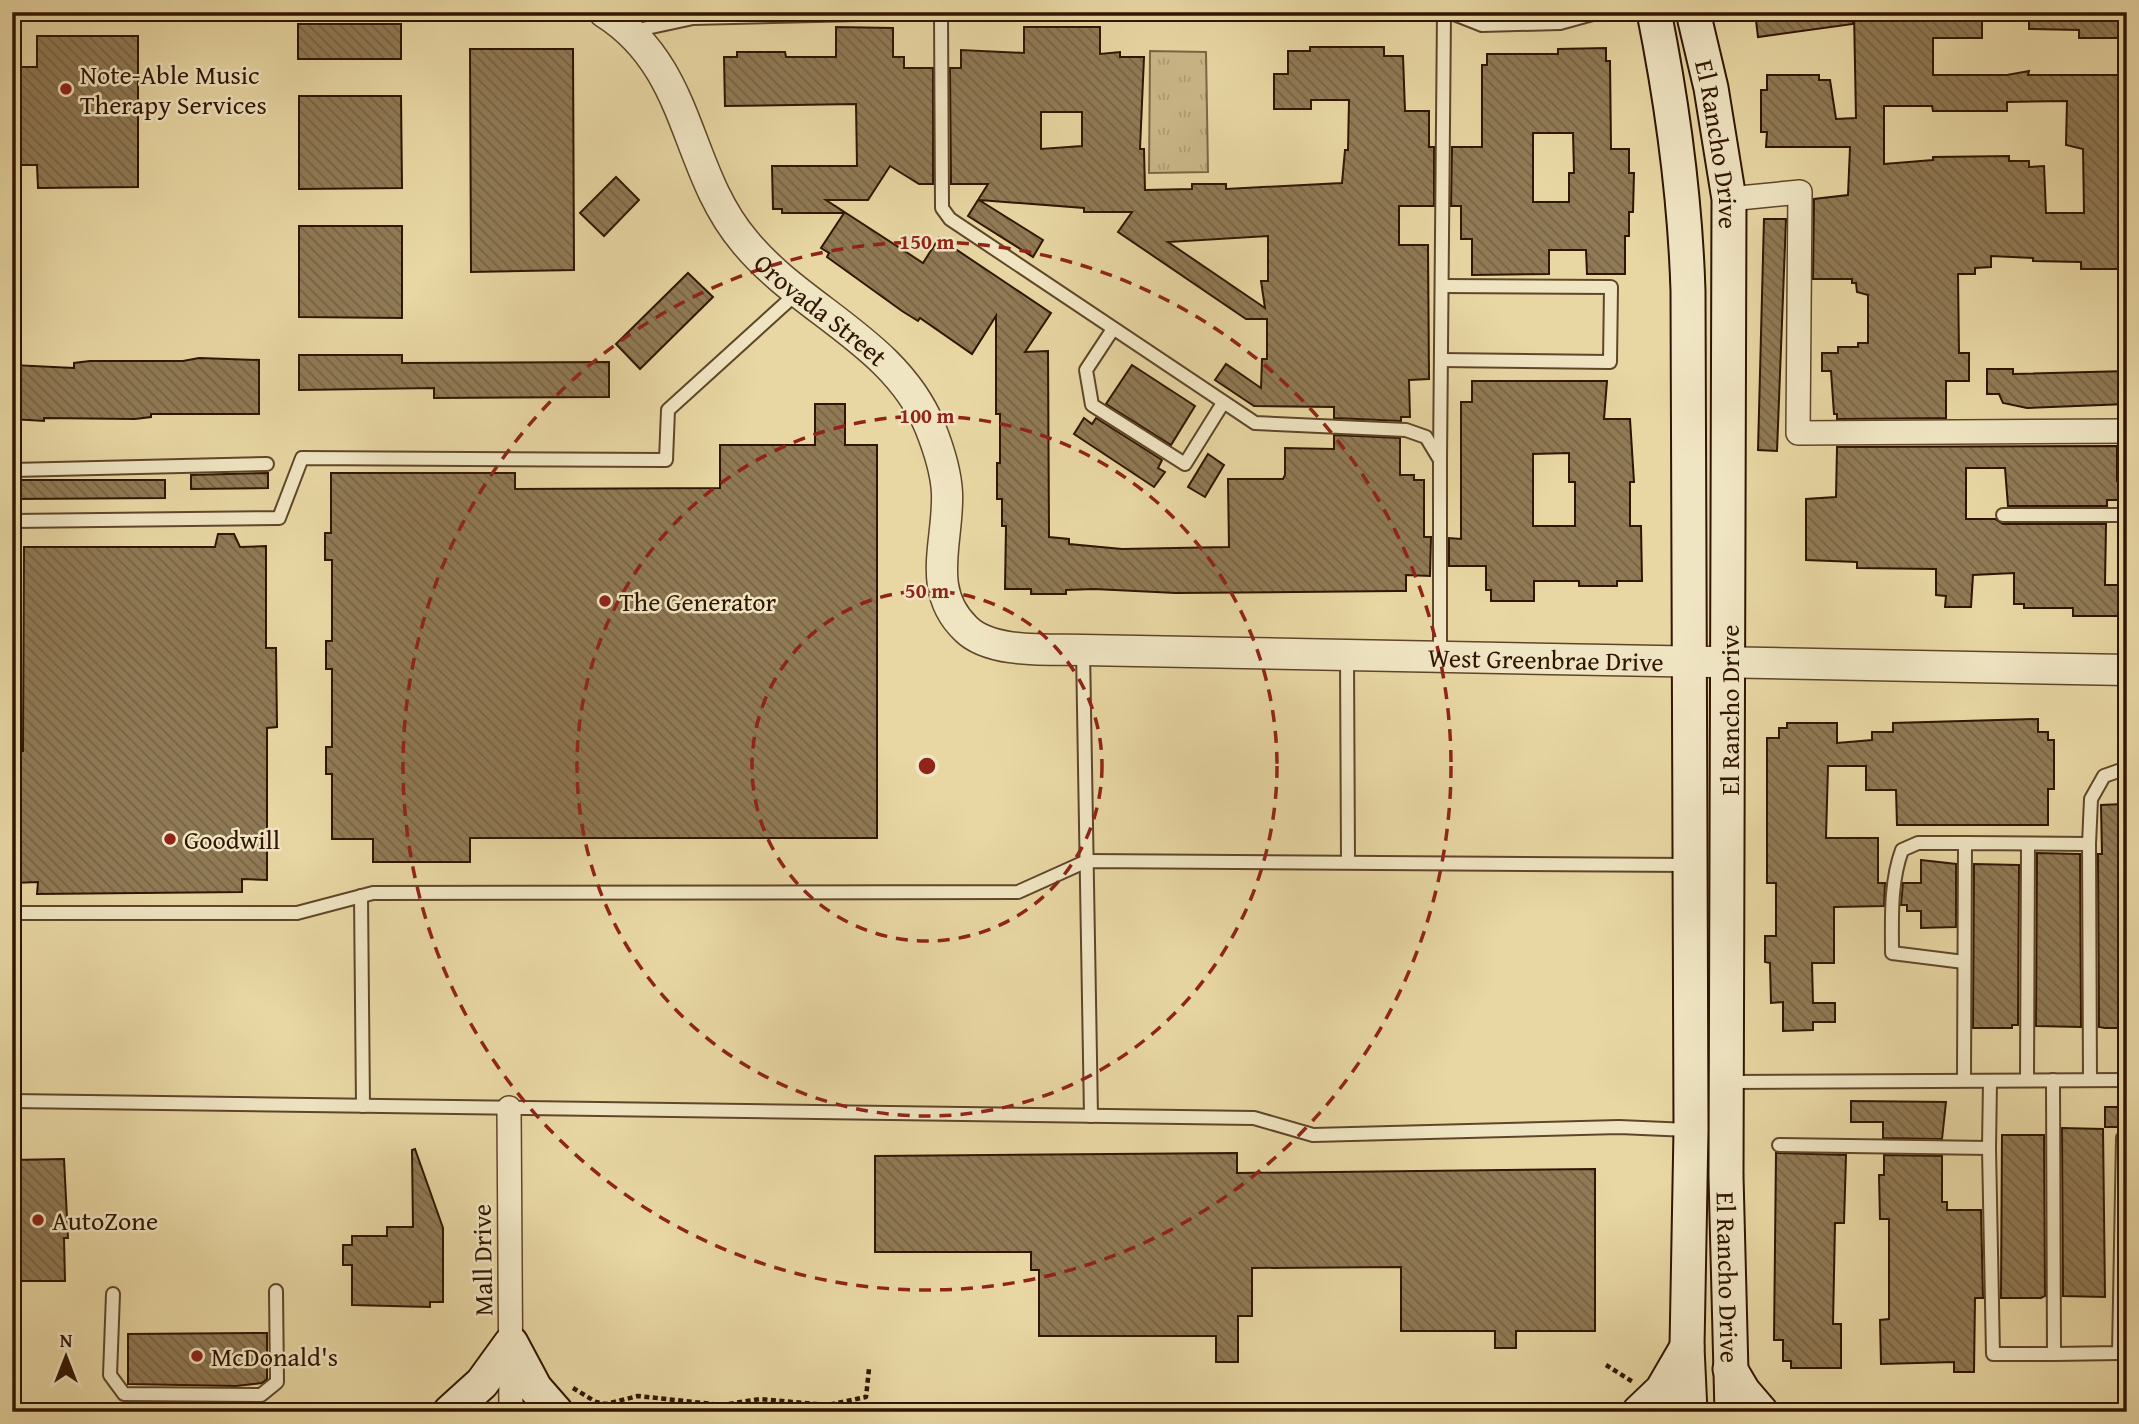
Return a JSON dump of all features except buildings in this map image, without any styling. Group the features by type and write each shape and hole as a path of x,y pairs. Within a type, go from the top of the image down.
{"main road":[{"name":"El Rancho Drive","path":"1654,12 1669,85 1685,203 1690,662 1687,1347 1690,1412"},
{"name":"El Rancho Drive","path":"1689,13 1709,77 1729,199 1730,663 1726,1176 1732,1412"},
{"path":"450,1412 482,1383 511,1343 535,1388 562,1400"},
{"path":"1639,1400 1662,1390 1687,1347"},
{"path":"1730,1369 1743,1391 1761,1412"}],"street":[{"name":"Orovada Street","path":"604,12 629,32 663,72 680,104 703,172 721,208 744,242 775,274 890,366 913,395 930,426 941,458 947,494 941,585 950,610 967,631"},
{"path":"1729,199 1800,192 1798,433 2127,431"},
{"name":"West Greenbrae Drive","path":"967,631 1013,648 2127,670"},
{"name":"Mall Drive","path":"509,1108 511,1412"}],"lane":[{"path":"941,12 942,208 950,219 1255,423 1406,430 1426,437 1440,460"},
{"path":"629,32 693,18 946,12"},
{"path":"1440,657 1444,12"},
{"path":"1449,12 1482,25 1560,23 1600,12"},
{"path":"1441,360 1610,362 1611,287 1442,286"},
{"path":"12,521 279,519 302,458 666,460 668,410 799,292"},
{"path":"1113,330 1086,370 1092,405 1185,464 1223,403"},
{"path":"12,470 267,464"},
{"path":"2003,515 2127,515"},
{"path":"1083,650 1091,1116"},
{"path":"1347,655 1348,862"},
{"path":"2090,1080 2091,799 2104,776 2127,768"},
{"path":"1964,962 1892,953 1894,872 1902,850 1918,843 2090,844"},
{"path":"1964,1080 1965,843"},
{"path":"2027,1080 2028,844"},
{"path":"12,912 297,913 373,892 1018,892 1087,861 1690,865"},
{"path":"360,896 363,1106"},
{"path":"2053,1080 2054,1354"},
{"path":"1727,1082 2127,1080"},
{"path":"1990,1081 1993,1354 2119,1353 2123,1138 2127,1138"},
{"path":"12,1101 1254,1118 1313,1135 1619,1127 1690,1130"},
{"path":"1779,1145 1989,1147"},
{"path":"113,1294 110,1375 124,1394 261,1395 277,1381 276,1291"}],"path":[{"path":"1606,1365 1626,1376 1639,1400"},
{"path":"562,1400 575,1388 596,1402 606,1404 652,1396 722,1405 760,1399 827,1405 866,1397 869,1369"}],"green space":[{"path":"1150,51 1206,52 1208,172 1149,173"}],"place":[{"name":"Note-Able Music Therapy Services","path":"66,89"},
{"name":"The Generator","path":"605,601"},
{"name":"Goodwill","path":"170,839"},
{"name":"AutoZone","path":"38,1220"},
{"name":"McDonald's","path":"197,1356"}]}
